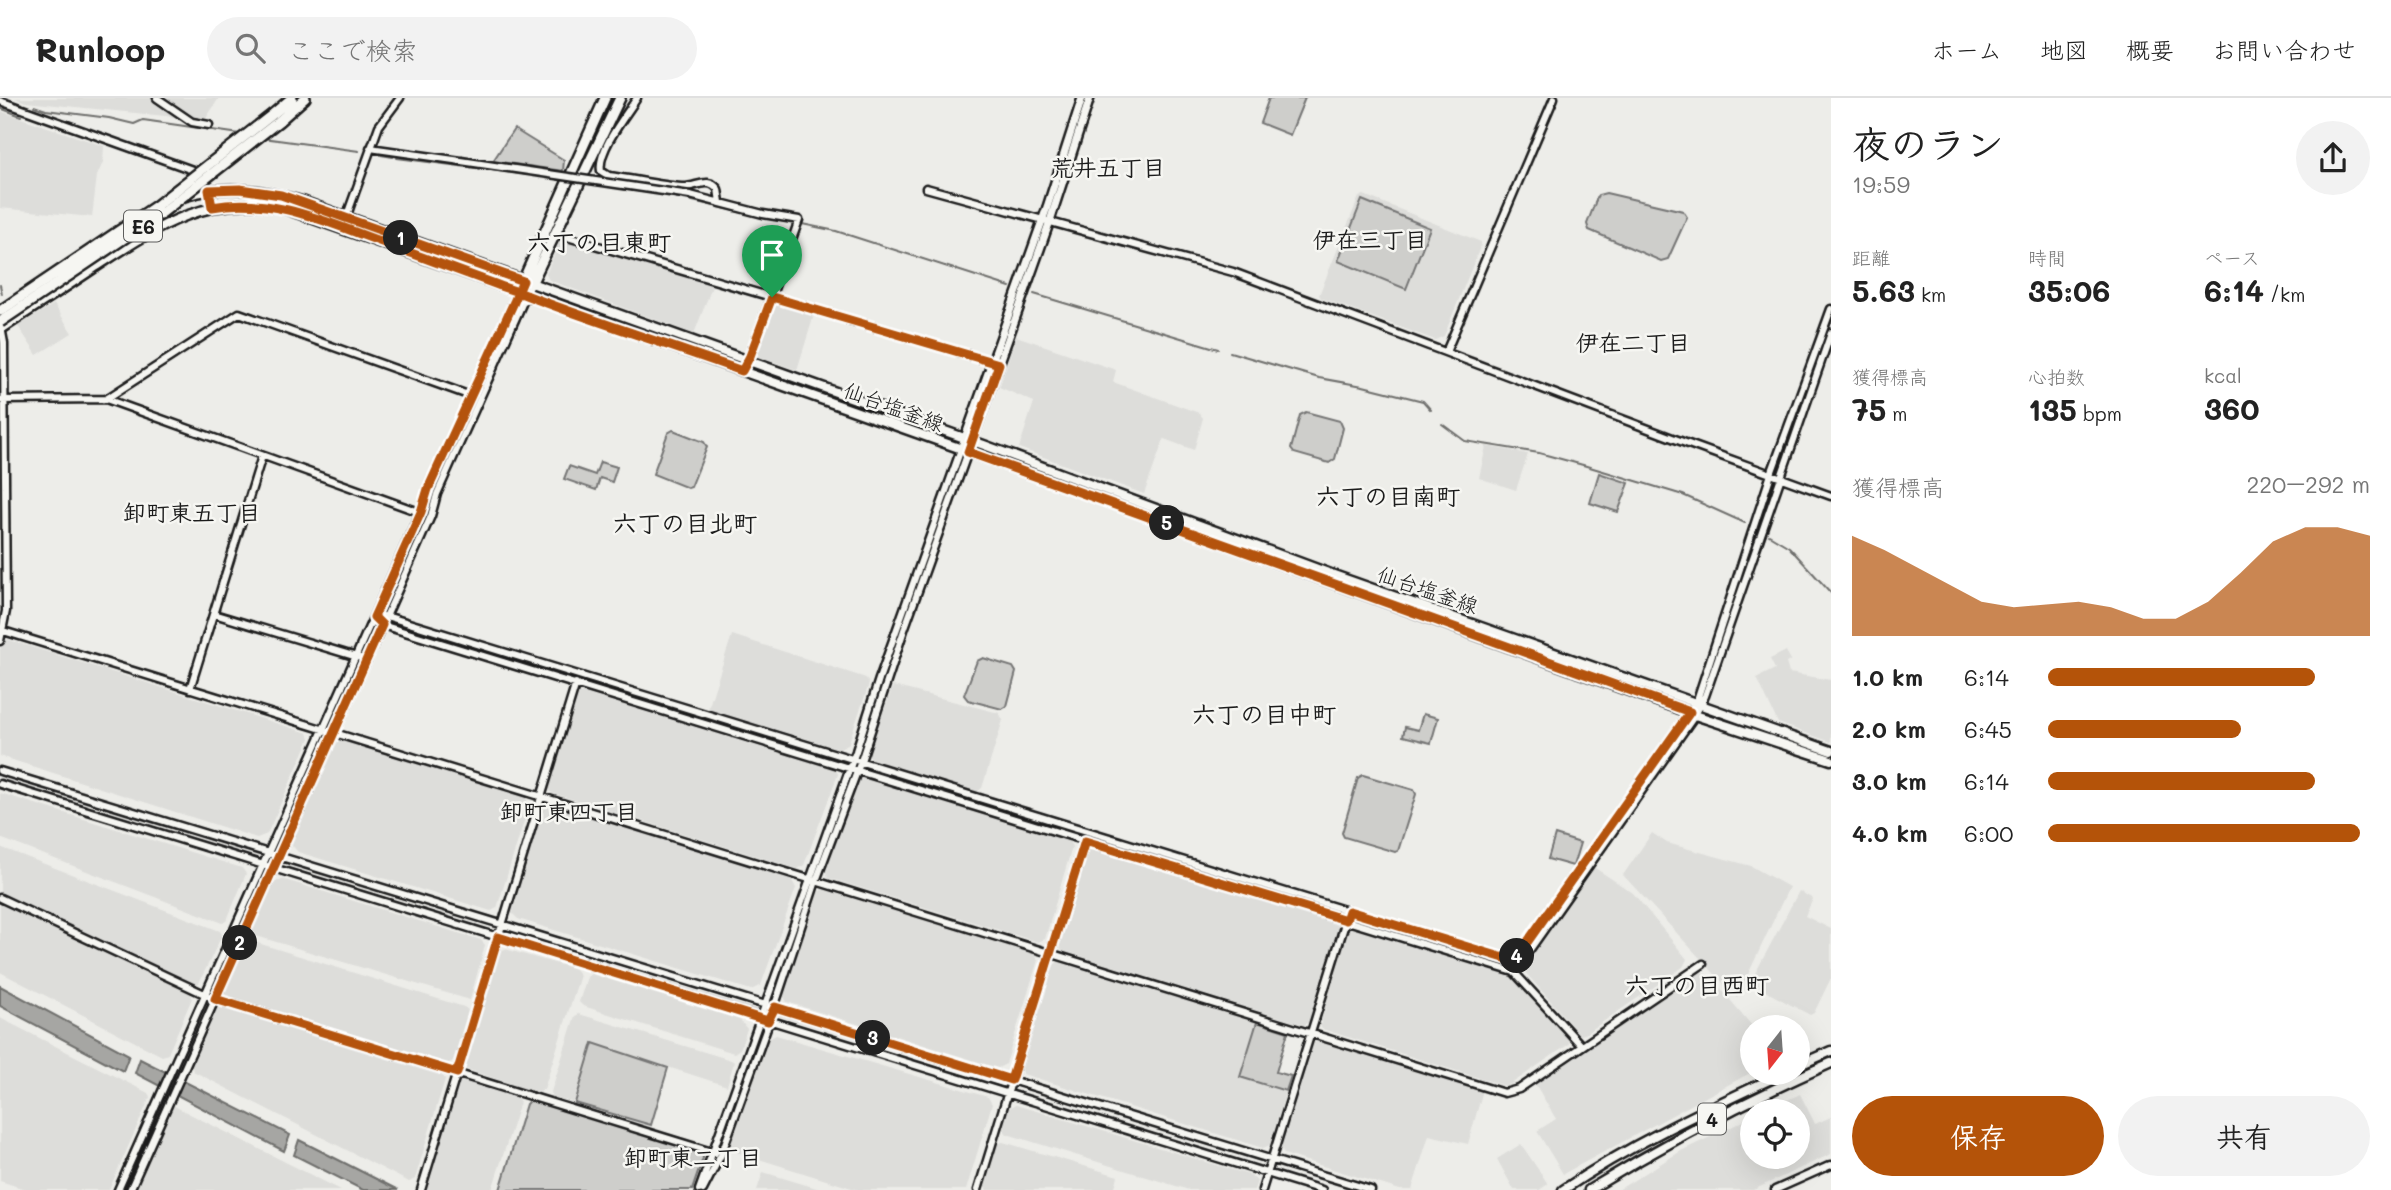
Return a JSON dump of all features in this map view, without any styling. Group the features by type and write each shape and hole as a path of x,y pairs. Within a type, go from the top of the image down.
{"highway":[{"name":"E6","path":"0,326 153,219 276,117 292,98"},
{"name":"E6","path":"0,309 156,206 305,98"},
{"path":"527,282 605,98"},
{"path":"527,282 620,98"}],"main road":[{"path":"1046,220 1082,98"},
{"path":"965,450 1090,98"},
{"name":"仙台塩釜線","path":"0,309 131,223 177,199 209,190 261,190 305,202 968,440 1331,574 1831,751"},
{"name":"仙台塩釜線","path":"0,326 167,222 212,207 245,203 281,207 1693,713 1831,760"},
{"path":"1810,1061 1831,1052"},
{"name":"4","path":"1589,1190 1731,1109 1830,1064"},
{"name":"4","path":"1563,1190 1588,1173 1760,1085"}],"street":[{"path":"157,98 192,122 209,125"},
{"path":"346,218 379,126 400,98"},
{"path":"637,98 605,150 600,164 601,171 609,176 683,187 707,182 718,189 720,202"},
{"path":"1446,352 1554,98"},
{"path":"0,101 188,168 202,176 209,190 212,207"},
{"path":"370,148 690,195 799,220 748,362 742,371"},
{"path":"926,188 1233,272 1831,496"},
{"path":"554,233 996,362"},
{"path":"118,1190 421,512 428,489 470,396 527,282"},
{"path":"130,1190 431,516 437,494 522,293"},
{"path":"1698,704 1771,474 1831,309"},
{"path":"106,399 239,313 479,400"},
{"path":"0,326 6,611 0,641"},
{"path":"1514,971 1698,704 1831,333"},
{"path":"2,400 106,399 431,516"},
{"path":"701,1190 721,1154 764,1020 766,1005 853,769 853,759 879,679 965,450"},
{"path":"853,769 861,761 965,450"},
{"path":"190,689 262,456"},
{"path":"214,614 367,660"},
{"path":"374,617 386,616 1514,961"},
{"path":"374,617 382,625 1514,971 1581,1045"},
{"path":"1,631 1504,1093 1519,1089 1703,964"},
{"path":"421,1190 579,675"},
{"path":"1514,971 1514,961 1693,713"},
{"path":"0,771 1371,1190"},
{"path":"0,784 1322,1190"},
{"path":"978,1190 1088,831"},
{"path":"701,1190 764,1020 775,1007 813,880"},
{"path":"0,898 215,999 721,1154"},
{"path":"1262,1190 1349,911"},
{"path":"1775,1190 1831,1165"}],"shaded area":[{"path":"15,98 219,98 205,120 26,102"},
{"path":"1269,98 1305,98 1290,135 1260,123"},
{"path":"0,111 104,146 92,217 0,208"},
{"path":"514,129 564,160 563,171 493,161"},
{"path":"1606,193 1683,211 1687,217 1668,259 1661,261 1589,230 1587,224 1598,195"},
{"path":"1364,195 1481,242 1444,336 1435,340 1319,295 1359,197"},
{"path":"1362,200 1430,228 1406,289 1338,261"},
{"path":"566,241 713,284 694,334 549,280 546,274 559,243"},
{"path":"54,304 72,333 37,355 18,326"},
{"path":"778,304 814,315 797,370 758,357 755,351 773,305"},
{"path":"1016,336 1116,370 1113,382 1199,413 1203,418 1194,450 1164,439 1144,494 1019,448 1034,402 999,387"},
{"path":"1306,412 1340,421 1343,428 1335,459 1329,463 1294,453 1291,449 1300,415"},
{"path":"673,430 704,442 707,447 691,487 688,488 653,474 668,433"},
{"path":"1486,446 1528,454 1516,490 1479,478"},
{"path":"600,462 617,467 612,482 600,478 596,490 564,479 569,466 595,475"},
{"path":"1599,473 1629,483 1618,512 1590,503"},
{"path":"732,635 866,678 869,684 848,745 840,749 708,709"},
{"path":"6,639 308,733 310,738 267,834 257,838 0,756 0,650"},
{"path":"1786,651 1791,660 1786,663 1789,673 1831,680 1831,742 1778,723 1757,678 1775,669 1770,659"},
{"path":"983,658 1013,667 1016,672 1007,706 1002,709 968,700 964,695 977,661"},
{"path":"893,686 999,713 1003,720 982,788 977,792 871,759 868,753"},
{"path":"584,693 836,770 838,774 804,865 798,869 551,793 549,789 577,694"},
{"path":"1423,714 1438,718 1431,743 1403,736 1405,727 1418,730"},
{"path":"342,740 526,798 529,805 497,908 491,911 298,852 290,843 334,743"},
{"path":"1363,775 1414,790 1416,794 1398,851 1344,837 1342,833 1358,778"},
{"path":"864,777 1068,839 1072,847 1045,939 1038,942 828,878 826,871 857,781"},
{"path":"0,793 242,868 246,874 227,920 223,923 0,838"},
{"path":"549,805 790,877 796,888 761,985 751,990 518,919 512,913 543,808"},
{"path":"1652,833 1667,843 1751,866 1789,887 1737,998 1623,875"},
{"path":"1555,835 1580,843 1573,866 1548,859"},
{"path":"0,847 220,931 222,935 199,983 195,985 0,893"},
{"path":"1093,849 1333,922 1338,926 1309,1022 1304,1025 1063,951 1059,945 1088,851"},
{"path":"1595,868 1633,893 1687,959 1683,967 1580,1035 1525,972 1526,961 1588,873"},
{"path":"282,879 481,940 485,945 470,1000 253,935 250,929 271,883"},
{"path":"824,888 1034,952 1038,960 1006,1064 998,1068 787,1002 783,995 818,892"},
{"path":"1799,891 1813,899 1805,916 1831,929 1831,978 1814,1013 1810,1015 1750,983"},
{"path":"0,903 191,993 192,998 168,1054 162,1056 0,972"},
{"path":"1353,928 1513,976 1569,1039 1569,1044 1505,1086 1322,1029 1320,1026 1347,930"},
{"path":"248,940 464,1007 468,1010 453,1061 447,1064 225,996 222,991 244,942"},
{"path":"505,949 575,969 580,975 544,1089 537,1093 466,1069 463,1063 498,952"},
{"path":"1059,961 1257,1022 1241,1077 1286,1091 1270,1145 1263,1148 1023,1074 1021,1068 1053,966"},
{"path":"1700,972 1710,976 1743,1015 1740,1015 1740,1078 1563,1174 1537,1131 1556,1119 1534,1082"},
{"path":"591,974 740,1020 747,1029 740,1049 734,1053 583,1006 579,1002 587,977"},
{"path":"0,986 129,1055 123,1071 0,1006"},
{"path":"221,1006 440,1072 445,1079 415,1179 409,1182 193,1071 191,1065 215,1010"},
{"path":"579,1014 731,1060 734,1062 727,1086 593,1043 575,1103 552,1097 551,1092 575,1016"},
{"path":"0,1018 148,1093 150,1097 109,1190 28,1190 0,1181"},
{"path":"1257,1022 1288,1032 1276,1072 1291,1076 1286,1091 1240,1077"},
{"path":"776,1035 988,1097 992,1104 966,1190 858,1190 730,1150 727,1145 763,1042"},
{"path":"1319,1040 1483,1090 1468,1144 1429,1135 1412,1190 1400,1190 1284,1154 1281,1148 1314,1042"},
{"path":"593,1043 668,1068 651,1125 575,1103"},
{"path":"140,1059 290,1135 284,1151 135,1073"},
{"path":"462,1080 515,1095 520,1102 492,1190 427,1190 425,1186 456,1083"},
{"path":"1800,1094 1802,1099 1789,1099"},
{"path":"530,1100 702,1152 703,1158 692,1190 500,1190 526,1104"},
{"path":"1016,1105 1250,1175 1257,1181 1254,1190 1189,1190 1007,1134 1003,1129 1008,1108"},
{"path":"174,1106 341,1190 134,1190"},
{"path":"1810,1114 1815,1124 1831,1117 1831,1154 1810,1164"},
{"path":"1740,1123 1740,1169 1798,1169 1753,1190 1618,1190 1681,1151"},
{"path":"299,1140 398,1190 363,1190 294,1155"},
{"path":"1003,1142 1118,1176 1114,1190 987,1190 983,1184 996,1144"},
{"path":"1521,1144 1548,1184 1539,1190 1514,1190 1497,1159"},
{"path":"763,1172 823,1190 757,1190"}],"waterway":[{"path":"34,106 134,124 143,120 240,134"},
{"path":"0,108 21,116"},
{"path":"263,138 359,151"},
{"path":"381,155 393,157"},
{"path":"397,158 560,179"},
{"path":"653,193 795,223"},
{"path":"802,224 836,231 1010,287"},
{"path":"0,285 2,294"},
{"path":"1034,294 1218,349"},
{"path":"1230,352 1319,378 1423,401 1431,410"},
{"path":"1442,424 1465,441 1539,453 1583,465 1683,495 1745,523"},
{"path":"1769,535 1789,547 1831,593"}],"district":[{"name":"荒井五丁目","path":"1108,167"},
{"name":"伊在三丁目","path":"1370,239"},
{"name":"六丁の目東町","path":"599,241"},
{"name":"伊在二丁目","path":"1633,342"},
{"name":"六丁の目南町","path":"1388,495"},
{"name":"卸町東五丁目","path":"192,512"},
{"name":"六丁の目北町","path":"685,522"},
{"name":"六丁の目中町","path":"1264,713"},
{"name":"卸町東四丁目","path":"569,811"},
{"name":"六丁の目西町","path":"1697,984"},
{"name":"卸町東二丁目","path":"693,1157"}],"route":[{"path":"772,297 748,362 742,371 613,325 518,292 506,288 304,214 262,204 212,207 209,190 261,190 281,195 523,281 518,292 514,302 428,489 421,512 374,617 382,625 215,999 457,1073 498,937 768,1021 775,1007 1011,1080 1085,841 1346,920 1349,911 1514,961 1690,712 968,452 999,364 772,297"}]}
